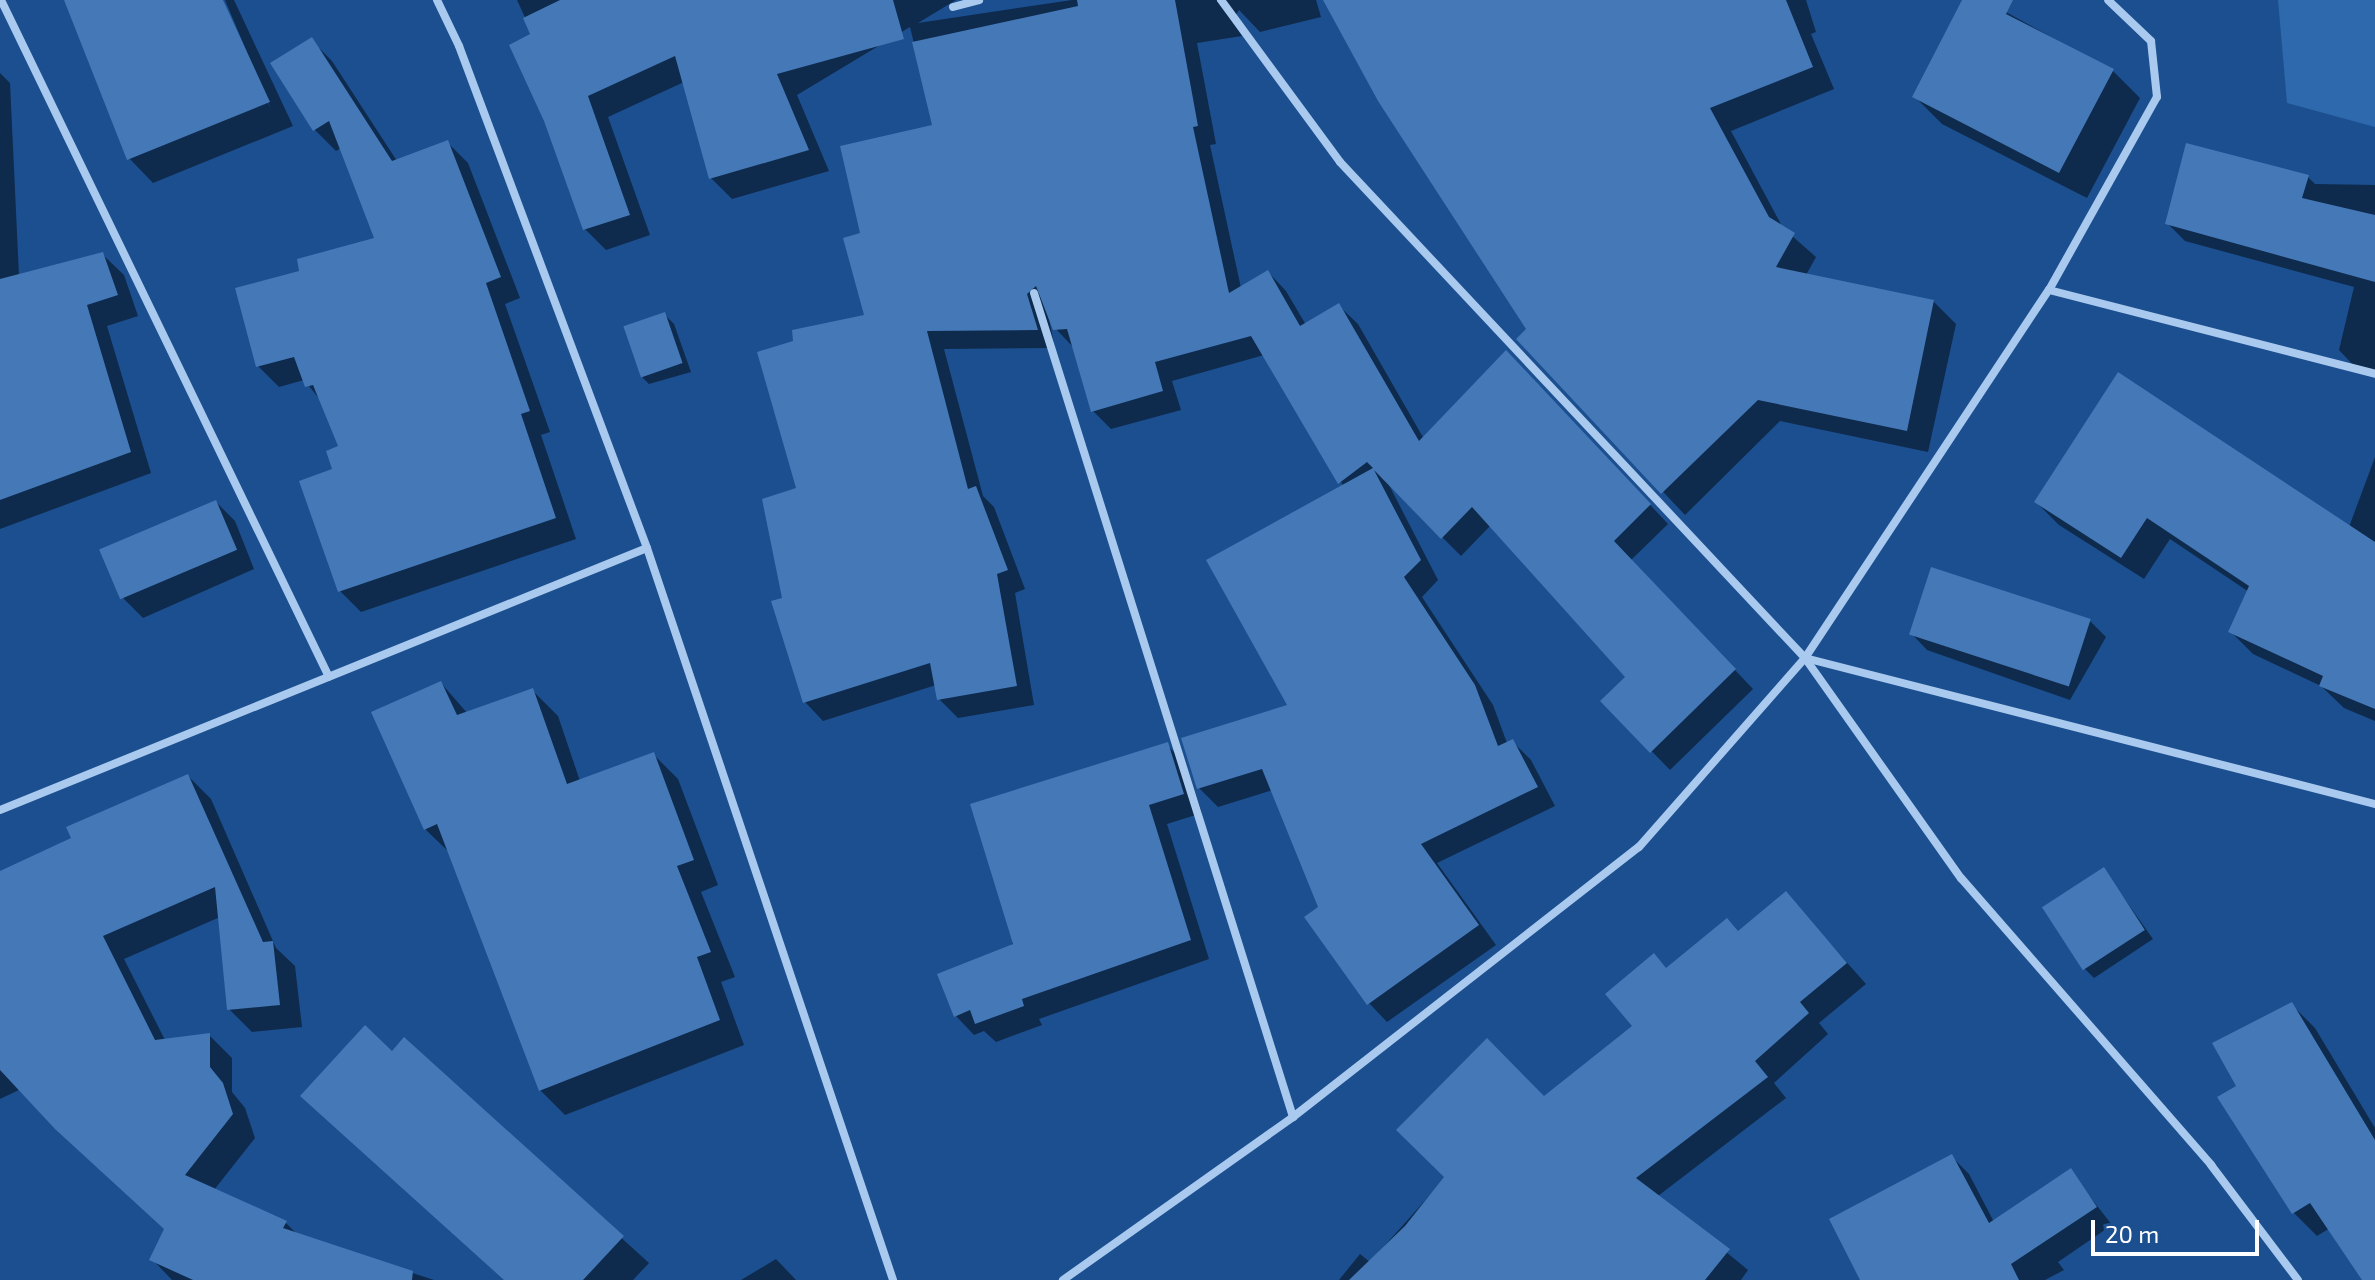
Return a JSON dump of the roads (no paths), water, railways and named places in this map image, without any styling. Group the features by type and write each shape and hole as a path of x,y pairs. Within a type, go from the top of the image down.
{"street":[{"path":"1,0 329,677"},
{"path":"437,0 459,46 647,548 893,1280"},
{"path":"953,7 979,0"},
{"path":"1221,0 1340,162 1805,658 1961,878 2211,1165 2298,1280"},
{"path":"1063,1280 1293,1117 1639,847 1805,658 2049,290 2157,97 2151,41 2108,0"},
{"path":"2049,290 2375,374"},
{"path":"1034,293 1293,1117"},
{"path":"0,810 647,548"},
{"path":"1805,658 2375,804"}]}
